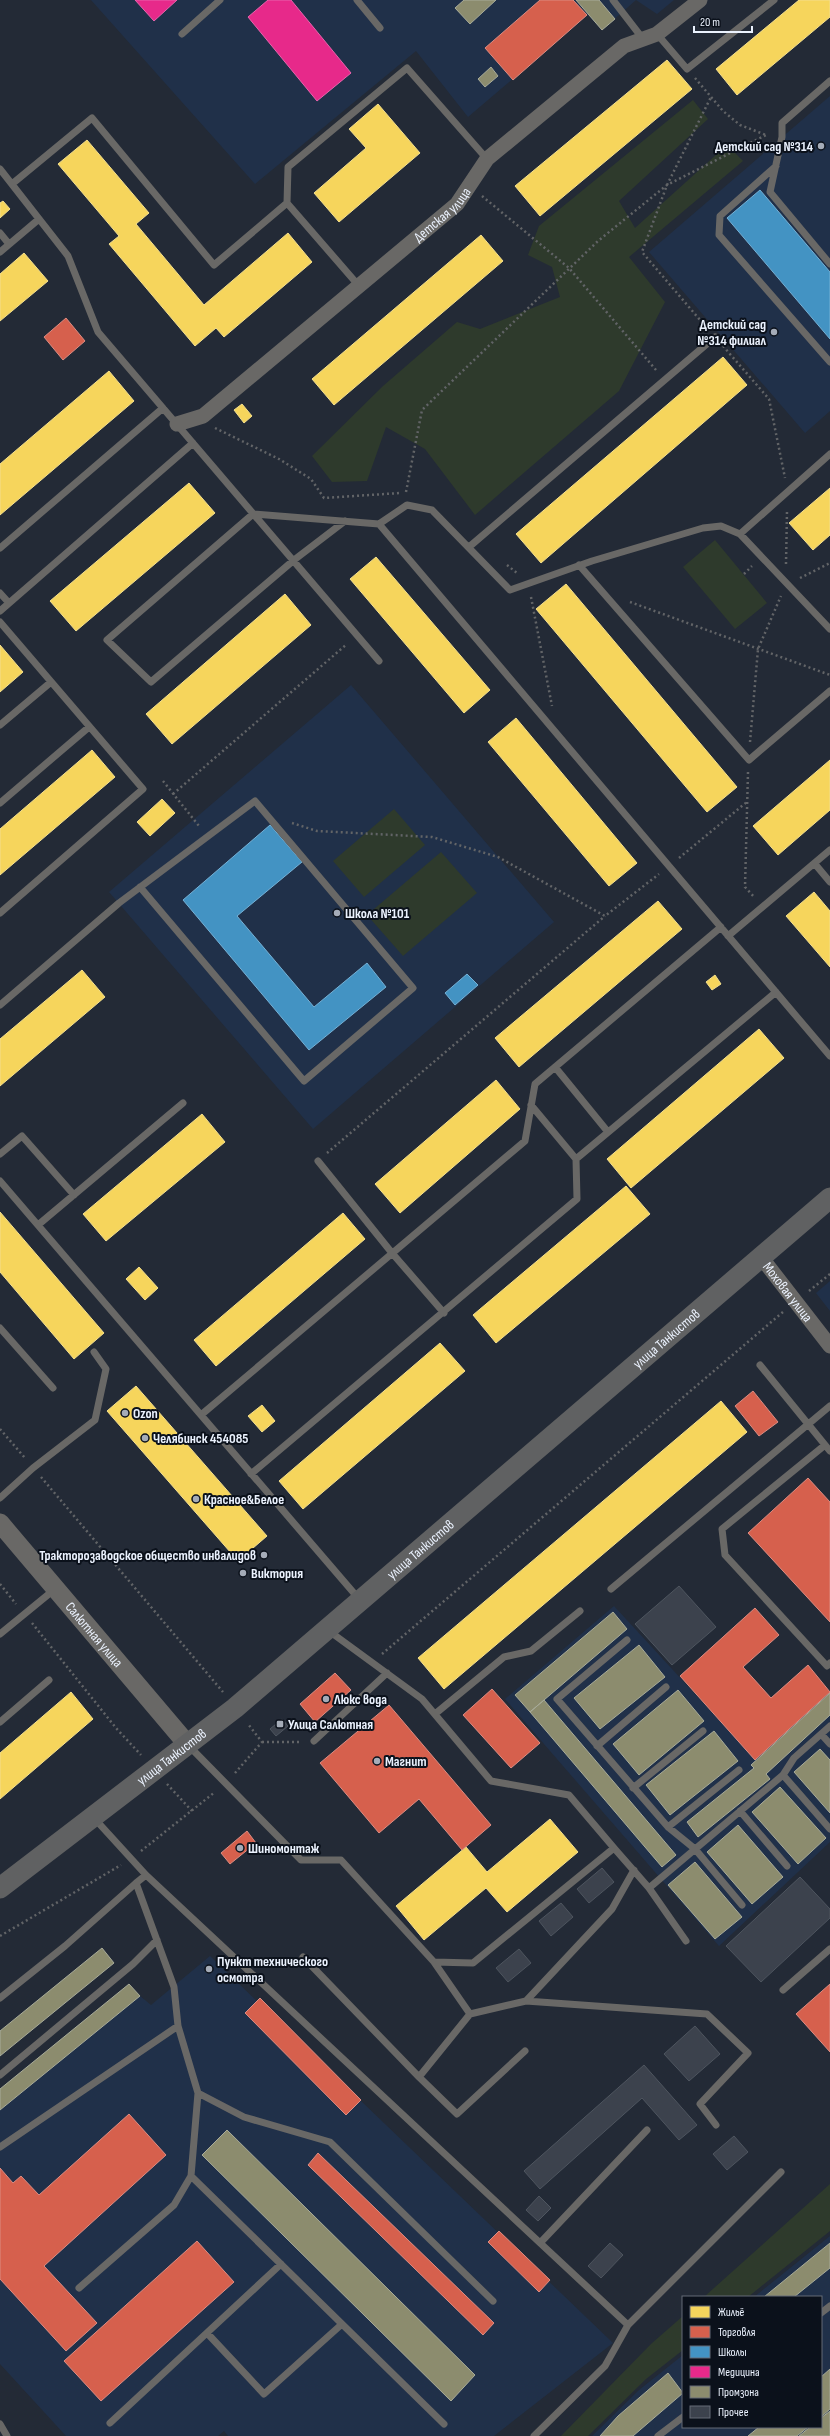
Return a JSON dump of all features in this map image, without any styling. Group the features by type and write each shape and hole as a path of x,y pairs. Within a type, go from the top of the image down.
{"main road":[{"name":"улица Танкистов","path":"0,1888 188,1746 235,1708 830,1198"}],"street":[{"name":"Детская улица","path":"177,424 203,416 457,204 487,159 624,46 657,34 700,0"},
{"name":"Моховая улица","path":"761,1257 830,1346"},
{"name":"Салютная улица","path":"0,1523 188,1746"}],"lane":[{"path":"182,34 220,0"},
{"path":"357,0 380,28"},
{"path":"613,0 643,39"},
{"path":"657,34 687,70 774,0"},
{"path":"359,286 287,203 288,167 407,68 487,159"},
{"path":"830,81 782,123 776,166 770,192 830,264"},
{"path":"12,184 92,118 214,265 287,203"},
{"path":"776,166 720,216 719,235 830,362"},
{"path":"0,170 68,256 98,332 379,661"},
{"path":"0,252 39,219"},
{"path":"0,233 9,244"},
{"path":"469,547 715,337"},
{"path":"0,548 163,408"},
{"path":"0,611 193,443"},
{"path":"740,534 830,454"},
{"path":"345,522 294,560 151,682 107,640 254,514 379,524 407,504 432,510 510,590 579,565 703,528 721,526 740,534 830,629"},
{"path":"379,524 830,1056"},
{"path":"579,565 749,760 830,691"},
{"path":"0,593 9,603"},
{"path":"0,622 143,789 0,913"},
{"path":"0,725 51,682"},
{"path":"0,803 89,727"},
{"path":"0,1005 140,887 255,801 268,814 413,988 304,1081 140,887"},
{"path":"728,936 830,850"},
{"path":"814,864 830,882"},
{"path":"201,1415 525,1140 535,1084 721,927"},
{"path":"576,1159 776,992"},
{"path":"556,1067 608,1132"},
{"path":"38,1225 183,1103"},
{"path":"252,1474 577,1199 576,1159 531,1105"},
{"path":"0,1154 22,1136 74,1195"},
{"path":"318,1161 392,1253 444,1313"},
{"path":"0,1181 360,1601"},
{"path":"0,1328 53,1388"},
{"path":"0,1498 33,1468 95,1420 106,1369 94,1352"},
{"path":"760,1365 828,1448 722,1529 725,1555 826,1666 830,1663"},
{"path":"611,1589 830,1406"},
{"path":"0,1634 55,1588"},
{"path":"435,1714 504,1657 531,1651 580,1611"},
{"path":"327,1629 422,1699 491,1781 569,1795 649,1888 686,1940"},
{"path":"627,1640 557,1698 633,1788 668,1827 695,1849 742,1905"},
{"path":"314,1741 387,1674"},
{"path":"0,1722 49,1680"},
{"path":"597,1746 666,1687"},
{"path":"649,1888 783,1775 794,1758 830,1726"},
{"path":"633,1788 703,1731"},
{"path":"821,1734 830,1744"},
{"path":"188,1746 301,1860 341,1860 434,1962 470,2014"},
{"path":"668,1827 739,1770"},
{"path":"783,1775 830,1829"},
{"path":"740,1811 787,1866"},
{"path":"94,1818 146,1876 541,2242 628,2325"},
{"path":"434,1962 473,1963 614,1848"},
{"path":"526,2001 612,1909 634,1870"},
{"path":"0,1998 65,1946 136,1883 146,1876"},
{"path":"80,2288 174,2205 191,2176 198,2092 178,2026 174,1987 136,1883"},
{"path":"0,2075 134,1964 156,1940"},
{"path":"783,1990 830,1949"},
{"path":"303,1957 419,2077 457,2114 525,2051"},
{"path":"419,2077 470,2014 526,2001 707,2014 748,2053 700,2104 716,2125"},
{"path":"0,2147 178,2026"},
{"path":"198,2092 244,2117 330,2142 493,2301"},
{"path":"541,2242 647,2130"},
{"path":"534,2436 605,2366 628,2325 781,2172"},
{"path":"191,2176 444,2424"},
{"path":"110,2422 281,2264"},
{"path":"822,2312 830,2306"},
{"path":"207,2333 264,2394 342,2324"},
{"path":"658,2436 682,2418"},
{"path":"0,2424 7,2436"}],"path":[{"path":"687,70 723,111 740,125 766,135"},
{"path":"711,97 667,185 642,252 769,399 788,492"},
{"path":"405,493 422,410 569,268 598,241 667,185 766,135 782,131"},
{"path":"469,186 569,268 665,380"},
{"path":"203,416 213,427 279,459 311,479 324,498 412,493"},
{"path":"763,908 745,887 749,760 758,649 786,584 787,509 781,514"},
{"path":"786,584 830,563"},
{"path":"506,565 529,583 557,734"},
{"path":"602,591 830,675"},
{"path":"173,794 358,635"},
{"path":"163,781 207,836"},
{"path":"318,1161 605,916 748,801"},
{"path":"268,814 317,831 432,837 498,857 605,916"},
{"path":"372,1662 830,1274"},
{"path":"0,1584 116,1728 192,1811"},
{"path":"262,1742 314,1741"}],"shaded area":[{"path":"91,0 636,0 602,30 588,15 468,117 416,51 255,184"},
{"path":"636,0 674,0 657,14"},
{"name":"Детский сад №314 филиал","path":"830,96 830,411 805,433 649,252"},
{"name":"Школа №101","path":"351,685 554,922 313,1129 109,892"},
{"path":"830,1281 830,1311 816,1293"},
{"path":"614,1606 755,1759 830,1692 830,1842 719,1946 505,1699"},
{"path":"210,1956 613,2343 494,2436 228,2436 224,2431 218,2436 66,2436 0,2364 0,2110 140,1996 151,2005"},
{"path":"830,2236 830,2436 592,2436 639,2390 682,2356 682,2428 822,2428 822,2296 755,2296"}],"green space":[{"path":"693,100 708,119 619,201 635,228 727,145 743,161 629,257 665,302 619,391 475,515 425,449 386,427 367,481 332,482 312,456 383,386 457,322 480,329 560,297 552,267 528,255 539,226"},
{"path":"715,540 767,603 735,629 683,567"},
{"path":"394,809 425,845 364,897 333,861"},
{"path":"441,852 477,893 403,956 367,915"},
{"path":"830,2184 830,2231 749,2296 705,2296"},
{"path":"682,2317 682,2351 646,2379 588,2436 561,2436 651,2344"}],"building: Жильё":[{"path":"799,0 830,0 830,17 737,95 716,69"},
{"path":"667,60 692,89 540,216 515,186"},
{"path":"378,104 420,153 339,222 314,193 366,148 349,129"},
{"path":"87,140 149,213 136,224 204,305 288,233 312,262 224,337 216,328 195,346 109,244 119,236 58,164"},
{"path":"3,201 10,209 0,218 0,203"},
{"path":"481,235 503,261 334,405 312,379"},
{"path":"24,253 48,281 0,321 0,274"},
{"path":"723,357 747,385 541,563 516,534"},
{"path":"109,371 134,401 0,515 0,464"},
{"path":"242,404 252,416 244,423 234,410"},
{"path":"189,483 215,513 76,631 50,601"},
{"path":"830,488 830,535 813,550 789,523"},
{"path":"376,557 490,690 464,713 350,579"},
{"path":"566,584 737,787 707,812 536,609"},
{"path":"285,594 311,625 172,744 146,714"},
{"path":"0,645 23,672 0,692"},
{"path":"516,718 637,863 609,886 488,742"},
{"path":"92,750 115,777 0,875 0,829"},
{"path":"830,760 830,810 778,855 753,826"},
{"path":"162,799 175,813 150,836 137,822"},
{"path":"814,892 830,911 830,967 786,916"},
{"path":"658,901 682,929 519,1067 495,1038"},
{"path":"82,970 105,997 0,1086 0,1039"},
{"path":"715,975 721,984 712,990 706,982"},
{"path":"759,1029 784,1058 631,1188 607,1159"},
{"path":"496,1080 520,1109 400,1213 375,1184"},
{"path":"202,1114 225,1142 106,1241 83,1214"},
{"path":"626,1186 650,1214 496,1343 473,1315"},
{"path":"0,1212 104,1333 74,1359 0,1272"},
{"path":"343,1213 365,1239 216,1366 194,1340"},
{"path":"139,1267 158,1288 145,1300 126,1279"},
{"path":"440,1343 465,1371 303,1509 279,1481"},
{"path":"136,1386 267,1536 238,1561 107,1411"},
{"path":"721,1401 747,1432 444,1689 418,1658"},
{"path":"262,1405 275,1421 262,1432 248,1416"},
{"path":"71,1692 93,1719 0,1799 0,1753"},
{"path":"550,1819 578,1852 507,1912 486,1888 424,1940 396,1906 466,1847 487,1872"}],"building: Торговля":[{"path":"540,0 573,0 587,15 513,80 485,48"},
{"path":"66,318 85,341 63,360 44,337"},
{"path":"753,1391 778,1422 759,1436 735,1406"},
{"path":"808,1478 830,1502 830,1622 748,1533"},
{"path":"755,1608 779,1635 743,1667 771,1698 808,1665 830,1692 755,1760 680,1676"},
{"path":"335,1673 351,1690 315,1722 300,1704"},
{"path":"492,1689 540,1743 511,1768 463,1715"},
{"path":"389,1705 491,1825 462,1850 419,1799 379,1833 320,1763"},
{"path":"247,1831 256,1843 230,1864 221,1853"},
{"path":"830,1984 830,2052 796,2014"},
{"path":"260,1998 361,2100 346,2115 245,2013"},
{"path":"129,2114 166,2155 44,2266 97,2323 66,2351 0,2279 0,2168 13,2183 21,2176 39,2195"},
{"path":"318,2153 494,2323 483,2335 308,2165"},
{"path":"499,2231 550,2280 539,2292 488,2242"},
{"path":"197,2241 234,2282 101,2401 64,2361"}],"building: Школы":[{"path":"760,190 830,272 830,339 727,218"},
{"path":"270,825 302,862 237,916 314,1007 367,963 386,987 309,1050 183,900"},
{"path":"467,974 478,985 455,1005 445,993"}],"building: Медицина":[{"path":"135,0 177,0 154,21"},
{"path":"268,0 291,0 351,73 317,101 248,17"}],"building: Промзона":[{"path":"464,0 496,0 470,24 455,8"},
{"path":"576,0 599,0 615,19 602,30"},
{"path":"491,67 498,76 485,87 478,79"},
{"path":"613,1612 627,1629 530,1712 515,1695"},
{"path":"639,1645 665,1677 600,1729 574,1698"},
{"path":"678,1690 704,1721 639,1775 613,1744"},
{"path":"830,1693 830,1715 766,1774 770,1779 698,1837 687,1822 754,1768 751,1765"},
{"path":"544,1700 676,1855 662,1867 530,1712"},
{"path":"714,1731 738,1761 670,1815 646,1785"},
{"path":"820,1749 830,1760 830,1813 794,1772"},
{"path":"780,1787 826,1838 798,1864 752,1812"},
{"path":"738,1825 783,1877 752,1904 707,1852"},
{"path":"695,1862 742,1917 715,1939 668,1885"},
{"path":"102,1948 114,1963 0,2056 0,2031"},
{"path":"129,1984 140,1996 0,2110 0,2089"},
{"path":"227,2130 475,2375 451,2401 202,2155"},
{"path":"830,2243 830,2268 795,2296 765,2296"},
{"path":"830,2369 830,2409 822,2416 822,2376"},
{"path":"668,2373 682,2392 682,2394 633,2436 600,2436 618,2416"},
{"path":"830,2411 830,2436 799,2436 809,2428 822,2428 822,2417"},
{"path":"758,2428 807,2428 797,2436 748,2436"}],"building: Прочее":[{"path":"679,1586 716,1627 672,1665 635,1624"},
{"path":"282,1719 288,1726 276,1736 270,1729"},
{"path":"602,1868 614,1882 589,1903 577,1889"},
{"path":"800,1877 830,1909 830,1918 761,1982 726,1946"},
{"path":"561,1903 573,1917 551,1936 539,1921"},
{"path":"519,1949 531,1963 508,1982 496,1968"},
{"path":"695,2026 720,2054 689,2081 664,2054"},
{"path":"644,2065 697,2125 679,2140 642,2098 540,2189 524,2171"},
{"path":"734,2136 748,2152 727,2170 713,2154"},
{"path":"539,2196 551,2208 538,2221 526,2210"},
{"path":"610,2243 623,2255 601,2278 588,2266"}],"place":[{"name":"Детский сад №314","path":"821,146"},
{"name":"Детский сад №314 филиал","path":"774,332"},
{"name":"Школа №101","path":"337,913"},
{"name":"Ozon","path":"125,1413"},
{"name":"Челябинск 454085","path":"145,1438"},
{"name":"Красное&Белое","path":"196,1499"},
{"name":"Тракторозаводское общество инвалидов","path":"264,1555"},
{"name":"Виктория","path":"243,1573"},
{"name":"Люкс вода","path":"326,1699"},
{"name":"Улица Салютная","path":"280,1724"},
{"name":"Магнит","path":"377,1761"},
{"name":"Шиномонтаж","path":"240,1848"},
{"name":"Пункт технического осмотра","path":"209,1969"}]}
